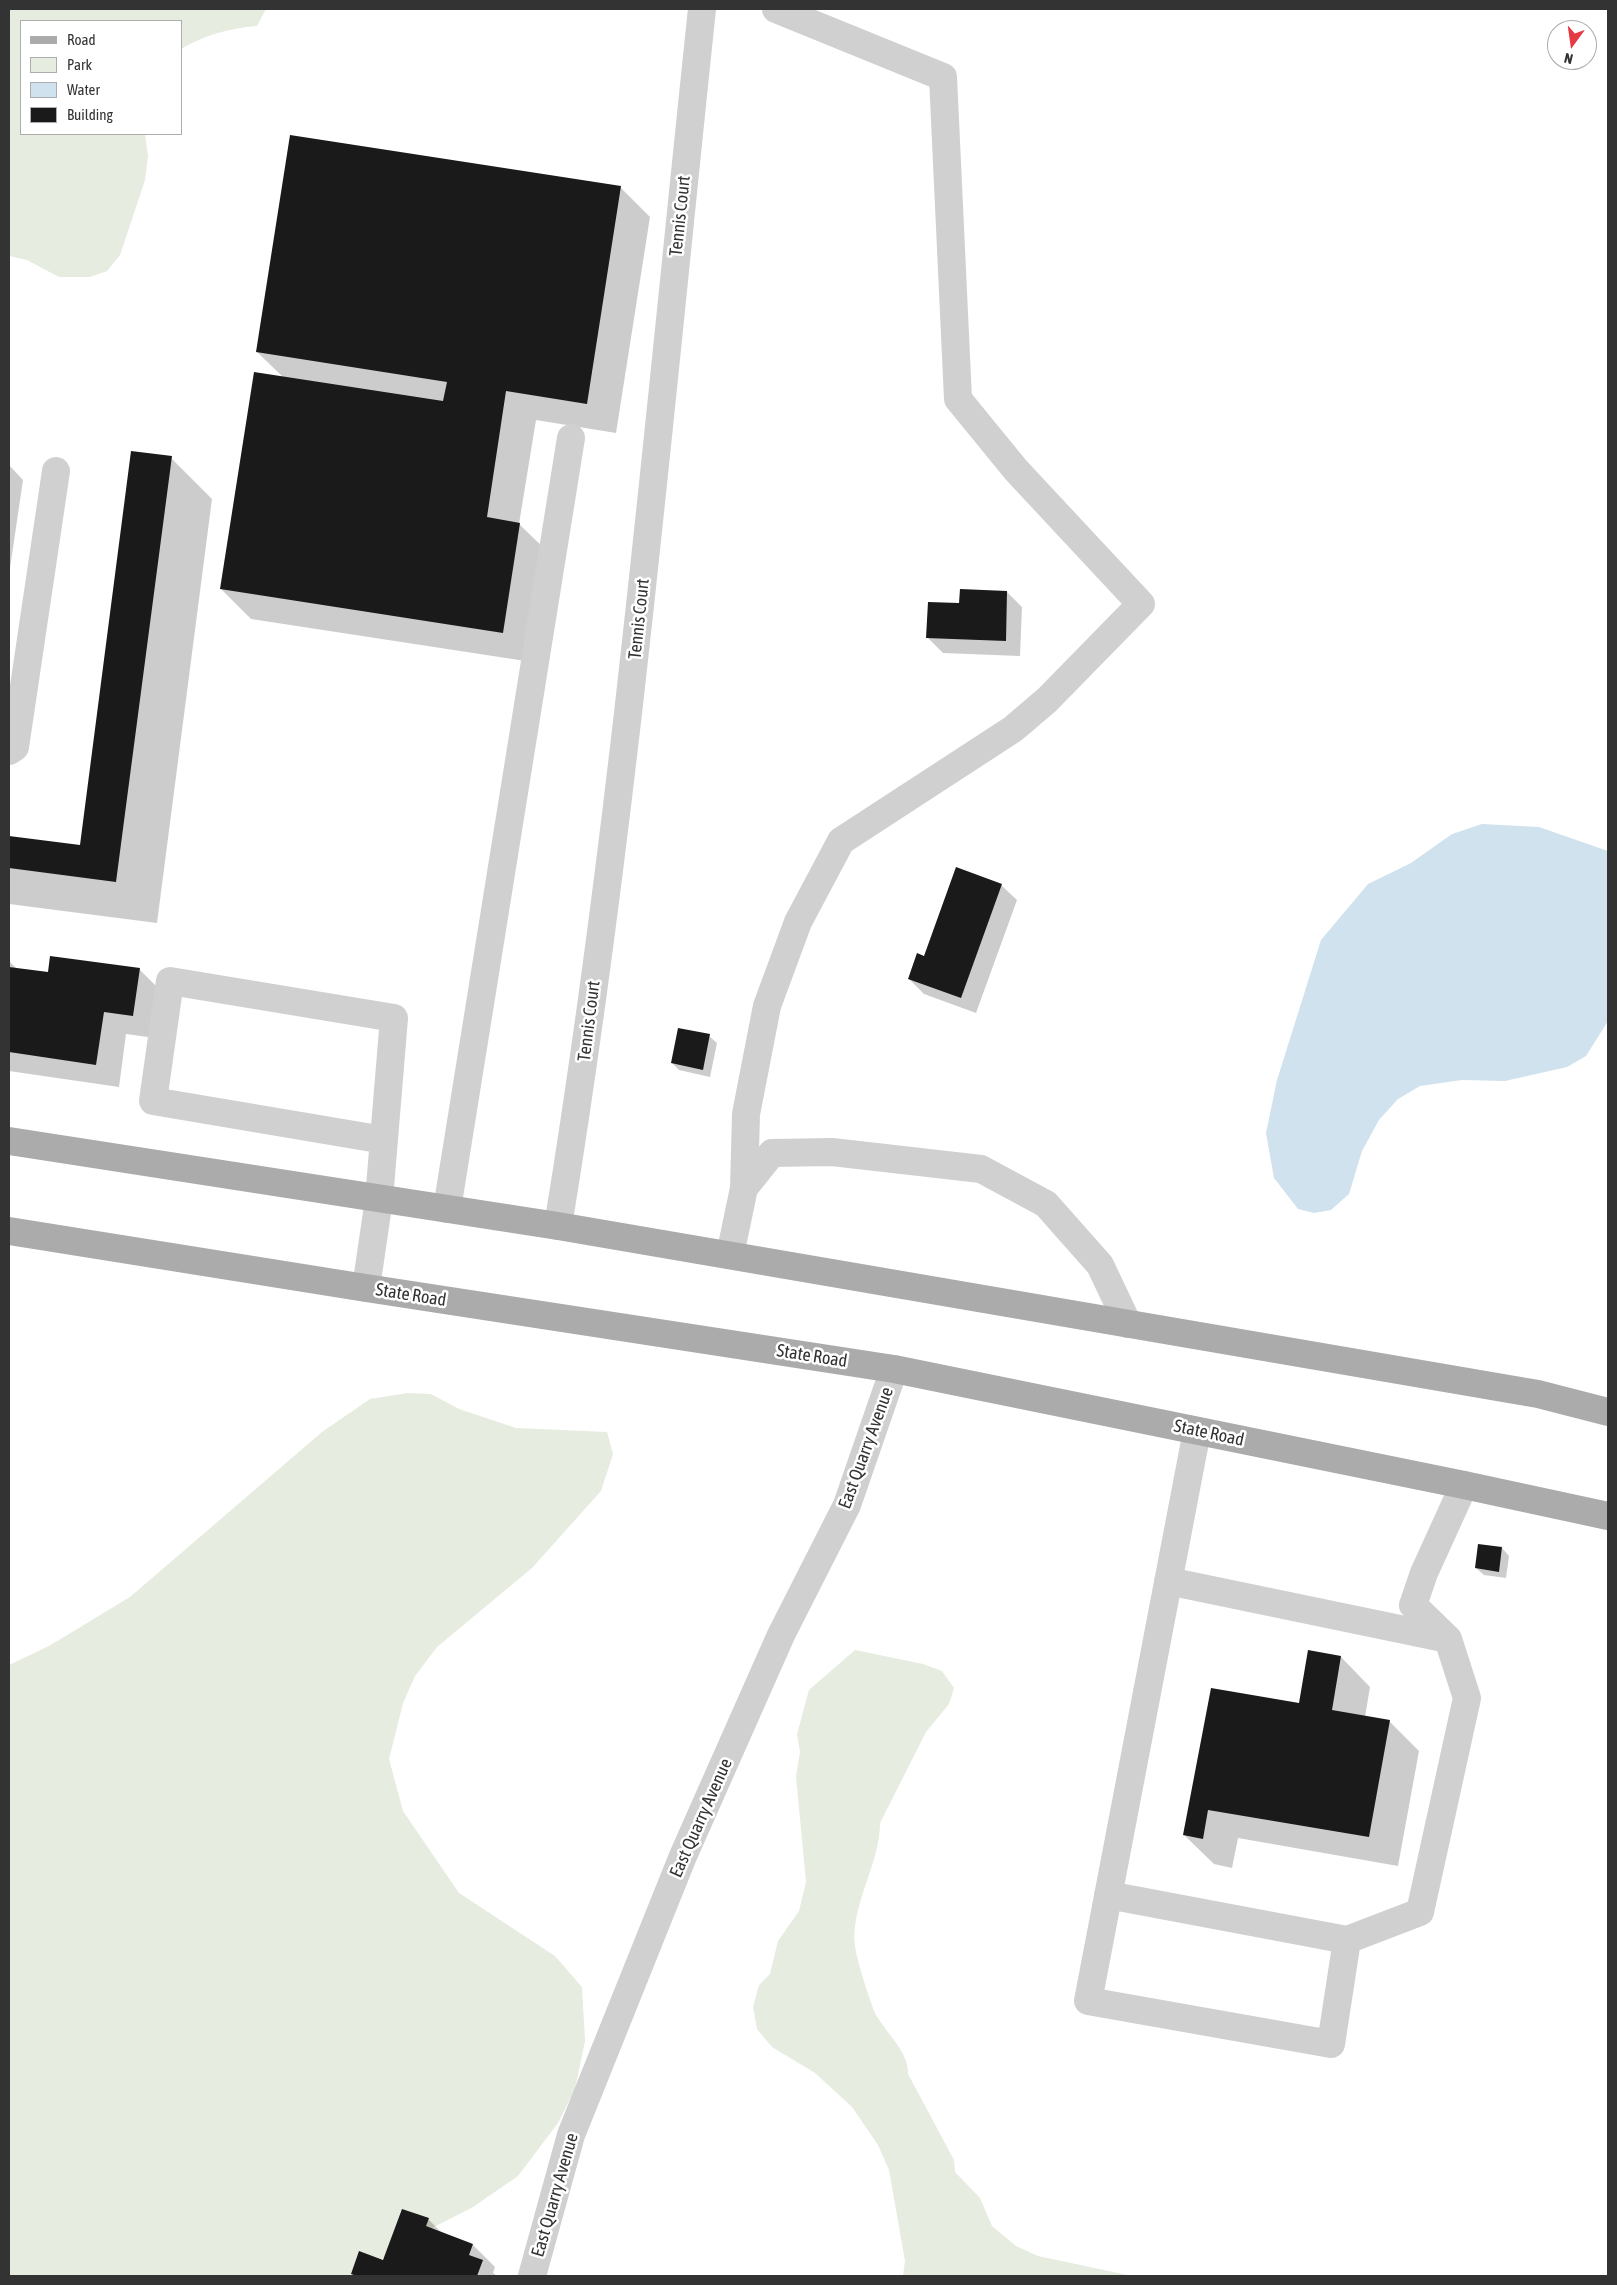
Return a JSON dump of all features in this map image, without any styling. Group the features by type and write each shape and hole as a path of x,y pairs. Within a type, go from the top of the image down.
{"main road":[{"path":"9,1141 558,1226 1538,1394 1608,1412"},
{"name":"State Road","path":"9,1231 894,1369 1608,1516"}],"street":[{"name":"Tennis Court","path":"558,1226 584,1064 640,619 702,9"},
{"path":"730,1256 744,1188 746,1114 767,1006 798,922 841,841 1013,729 1047,700 1141,604 1016,470 958,399 943,77 776,9"},
{"path":"447,1209 571,438"},
{"path":"9,751 15,747 56,471"},
{"path":"366,1288 379,1199 384,1140 394,1018 170,981 153,1101 384,1140"},
{"path":"744,1188 772,1153 832,1152 981,1169 1046,1204 1100,1265 1128,1324"},
{"name":"East Quarry Avenue","path":"532,2276 570,2135 683,1856 781,1635 847,1506 894,1369"},
{"path":"1197,1430 1088,2001 1331,2044 1347,1940"},
{"path":"1108,1895 1347,1940 1420,1912 1468,1698 1448,1639 1413,1605 1424,1573 1464,1485"},
{"path":"1168,1581 1448,1639"}],"green space":[{"path":"9,9 266,9 257,26 237,28 218,33 182,48 182,20 20,20 20,135 145,135 148,156 145,180 120,255 107,271 90,277 59,277 27,260 9,256"},
{"path":"408,1393 431,1394 459,1409 516,1428 607,1432 613,1454 601,1491 532,1568 437,1647 415,1676 403,1703 389,1759 403,1811 459,1893 555,1956 582,1987 585,2041 575,2089 558,2123 518,2176 473,2207 393,2248 365,2276 11,2276 9,2274 9,1665 49,1646 130,1597 322,1432 370,1399"},
{"path":"855,1650 923,1664 942,1671 954,1688 949,1704 926,1732 880,1823 879,1838 857,1916 855,1931 856,1952 876,2015 905,2058 908,2074 954,2160 955,2172 980,2198 992,2226 1016,2246 1038,2256 1132,2276 903,2276 905,2261 889,2170 878,2145 852,2107 815,2073 772,2047 757,2029 753,2007 759,1985 770,1974 778,1941 799,1911 806,1882 796,1776 800,1752 797,1734 809,1690"}],"water":[{"path":"1482,824 1539,827 1608,851 1608,1021 1586,1056 1567,1067 1505,1081 1462,1080 1420,1086 1398,1099 1379,1120 1362,1151 1349,1194 1331,1210 1314,1213 1298,1209 1274,1178 1266,1133 1277,1080 1321,940 1368,884 1411,863 1452,834"}],"building":[{"path":"290,135 621,186 587,404 506,391 487,517 520,523 503,633 220,589 254,372 443,401 447,382 256,352"},
{"path":"131,451 172,456 116,882 9,868 9,836 80,845"},
{"path":"960,589 1007,591 1006,641 926,638 928,602 959,603"},
{"path":"956,867 1002,884 961,998 908,979 917,953 924,956"},
{"path":"50,956 140,968 133,1016 104,1012 96,1065 9,1052 9,967 48,972"},
{"path":"678,1028 710,1034 703,1070 671,1063"},
{"path":"1478,1544 1502,1547 1499,1572 1475,1568"},
{"path":"1308,1650 1341,1656 1332,1710 1390,1720 1369,1837 1208,1810 1203,1839 1183,1835 1211,1688 1299,1703"},
{"path":"402,2209 429,2218 426,2226 473,2244 469,2255 483,2260 477,2276 357,2276 351,2274 359,2251 383,2260"}]}
